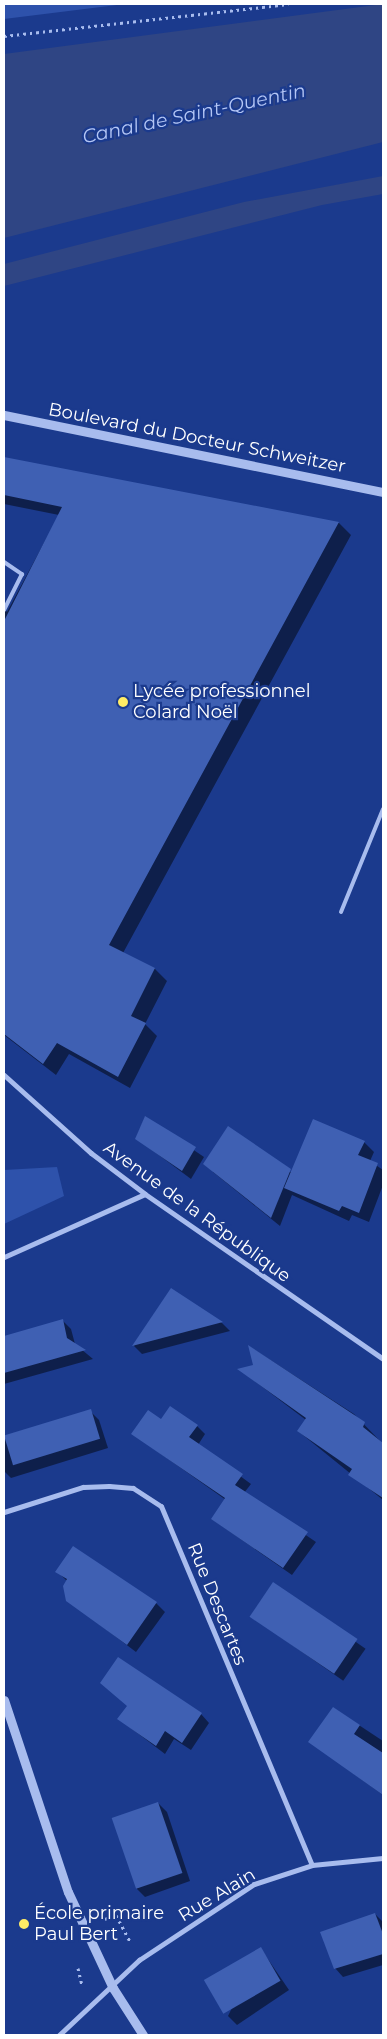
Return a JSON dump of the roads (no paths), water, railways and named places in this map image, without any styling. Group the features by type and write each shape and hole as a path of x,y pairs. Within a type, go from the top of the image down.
{"street":[{"name":"Boulevard du Docteur Schweitzer","path":"4,415 383,492"},
{"name":"Avenue de la République","path":"4,1075 91,1153 145,1194 383,1358"},
{"path":"4,1257 145,1194"},
{"name":"Rue Descartes","path":"4,1512 83,1487 109,1486 133,1488 161,1506 312,1865"},
{"path":"4,1700 68,1892 112,1988 143,2035"},
{"name":"Rue Alain","path":"59,2035 112,1988 139,1960 254,1884 312,1865 383,1858"}],"lane":[{"path":"4,562 22,574 4,610"},
{"path":"341,912 383,809"}],"water":[{"name":"Canal de Saint-Quentin","path":"383,4 383,142 4,238 4,54"},
{"path":"383,176 383,194 322,205 4,286 4,264 244,202"}],"place":[{"name":"Lycée professionnel Colard Noël","path":"123,702"},
{"name":"École primaire Paul Bert","path":"24,1924"}]}
